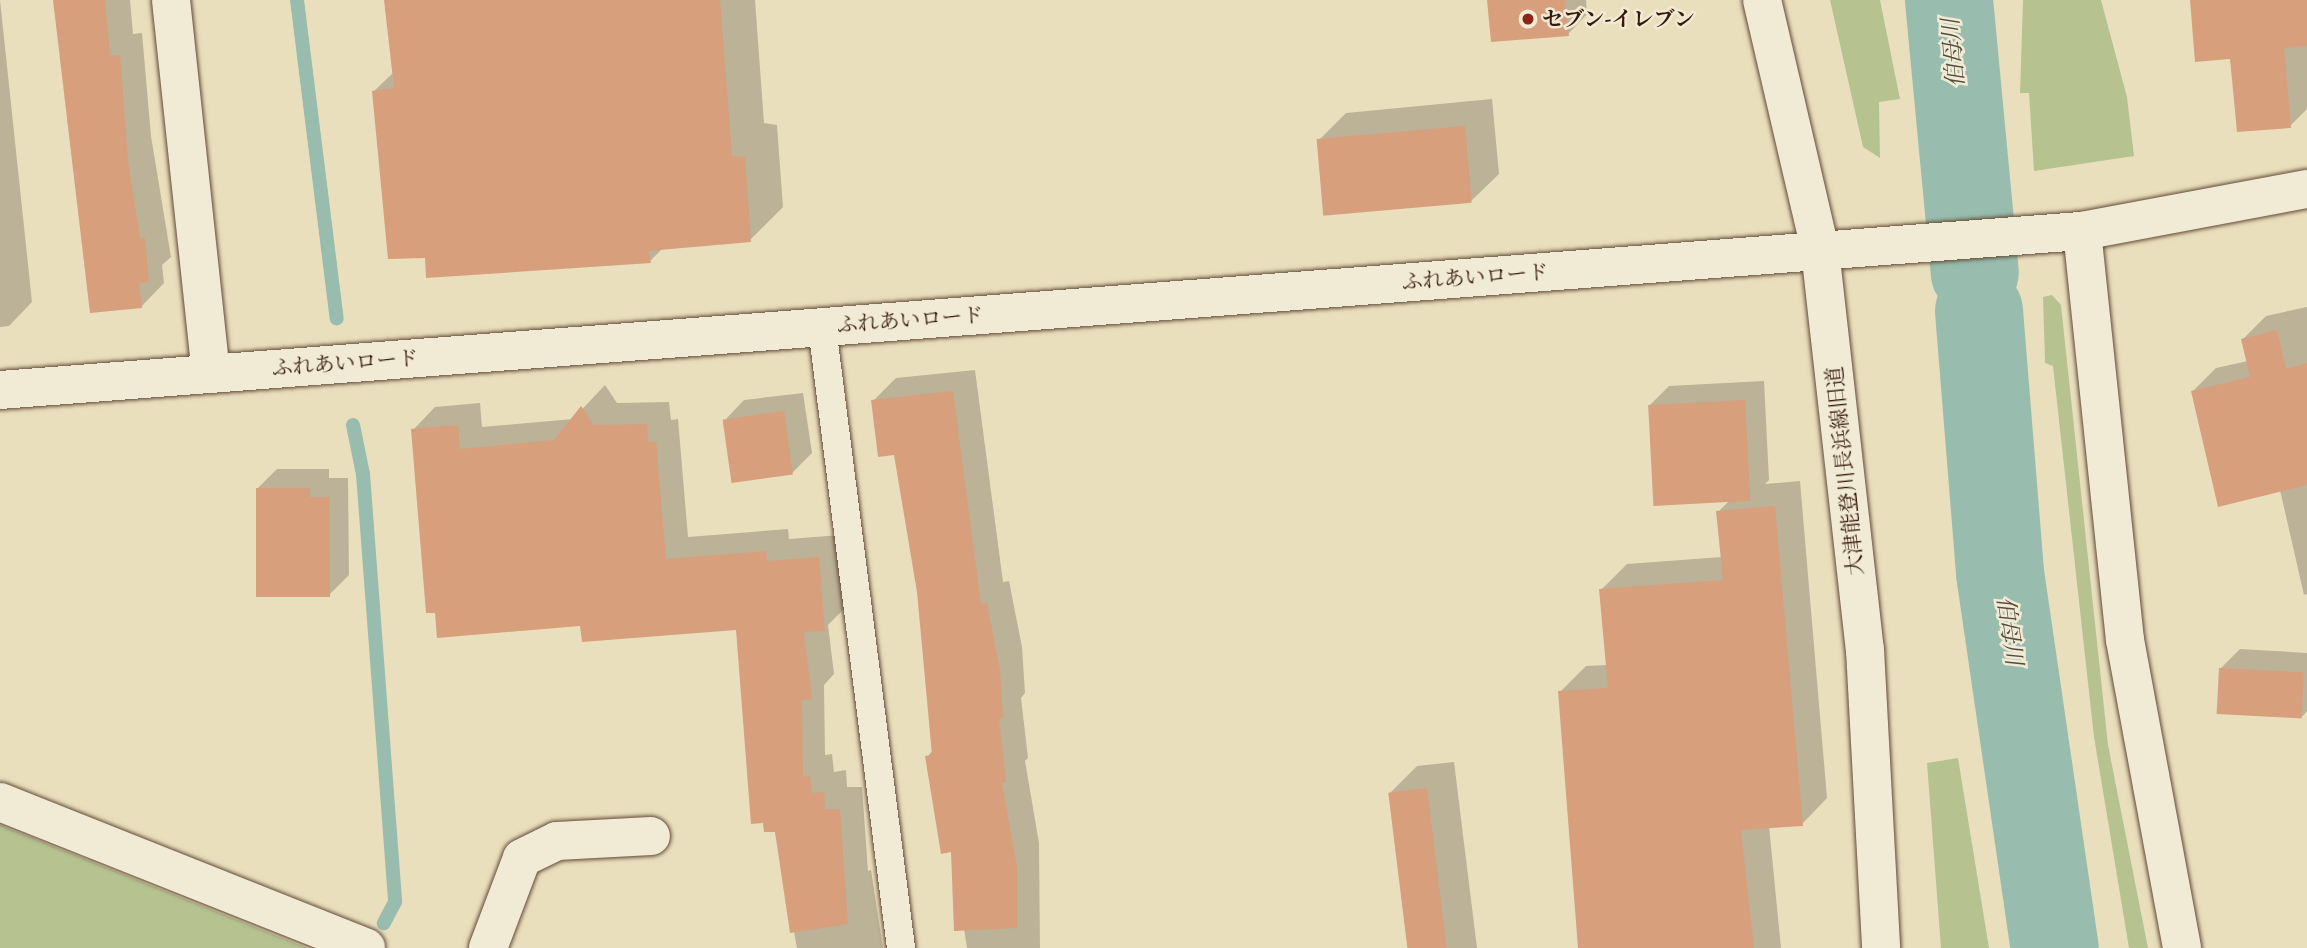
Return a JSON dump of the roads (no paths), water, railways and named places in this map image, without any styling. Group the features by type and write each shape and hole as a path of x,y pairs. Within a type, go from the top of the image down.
{"street":[{"path":"171,0 211,374"},
{"name":"大津能登川長浜線旧道","path":"1762,0 1820,250 1865,650 1881,948"},
{"name":"ふれあいロード","path":"0,390 2065,232 2307,189"},
{"path":"2065,232 2124,640 2182,948"},
{"path":"0,802 366,948"},
{"path":"488,948 522,858 557,841 651,836"}],"lane":[{"path":"822,327 901,948"}],"waterway":[{"path":"297,0 337,319"},
{"name":"伯母川","path":"1949,0 1975,273"},
{"name":"伯母川","path":"1979,311 2000,573 2055,948"},
{"path":"353,425 363,474 395,902 384,923"}],"place":[{"name":"セブン-イレブン","path":"1528,19"}]}
